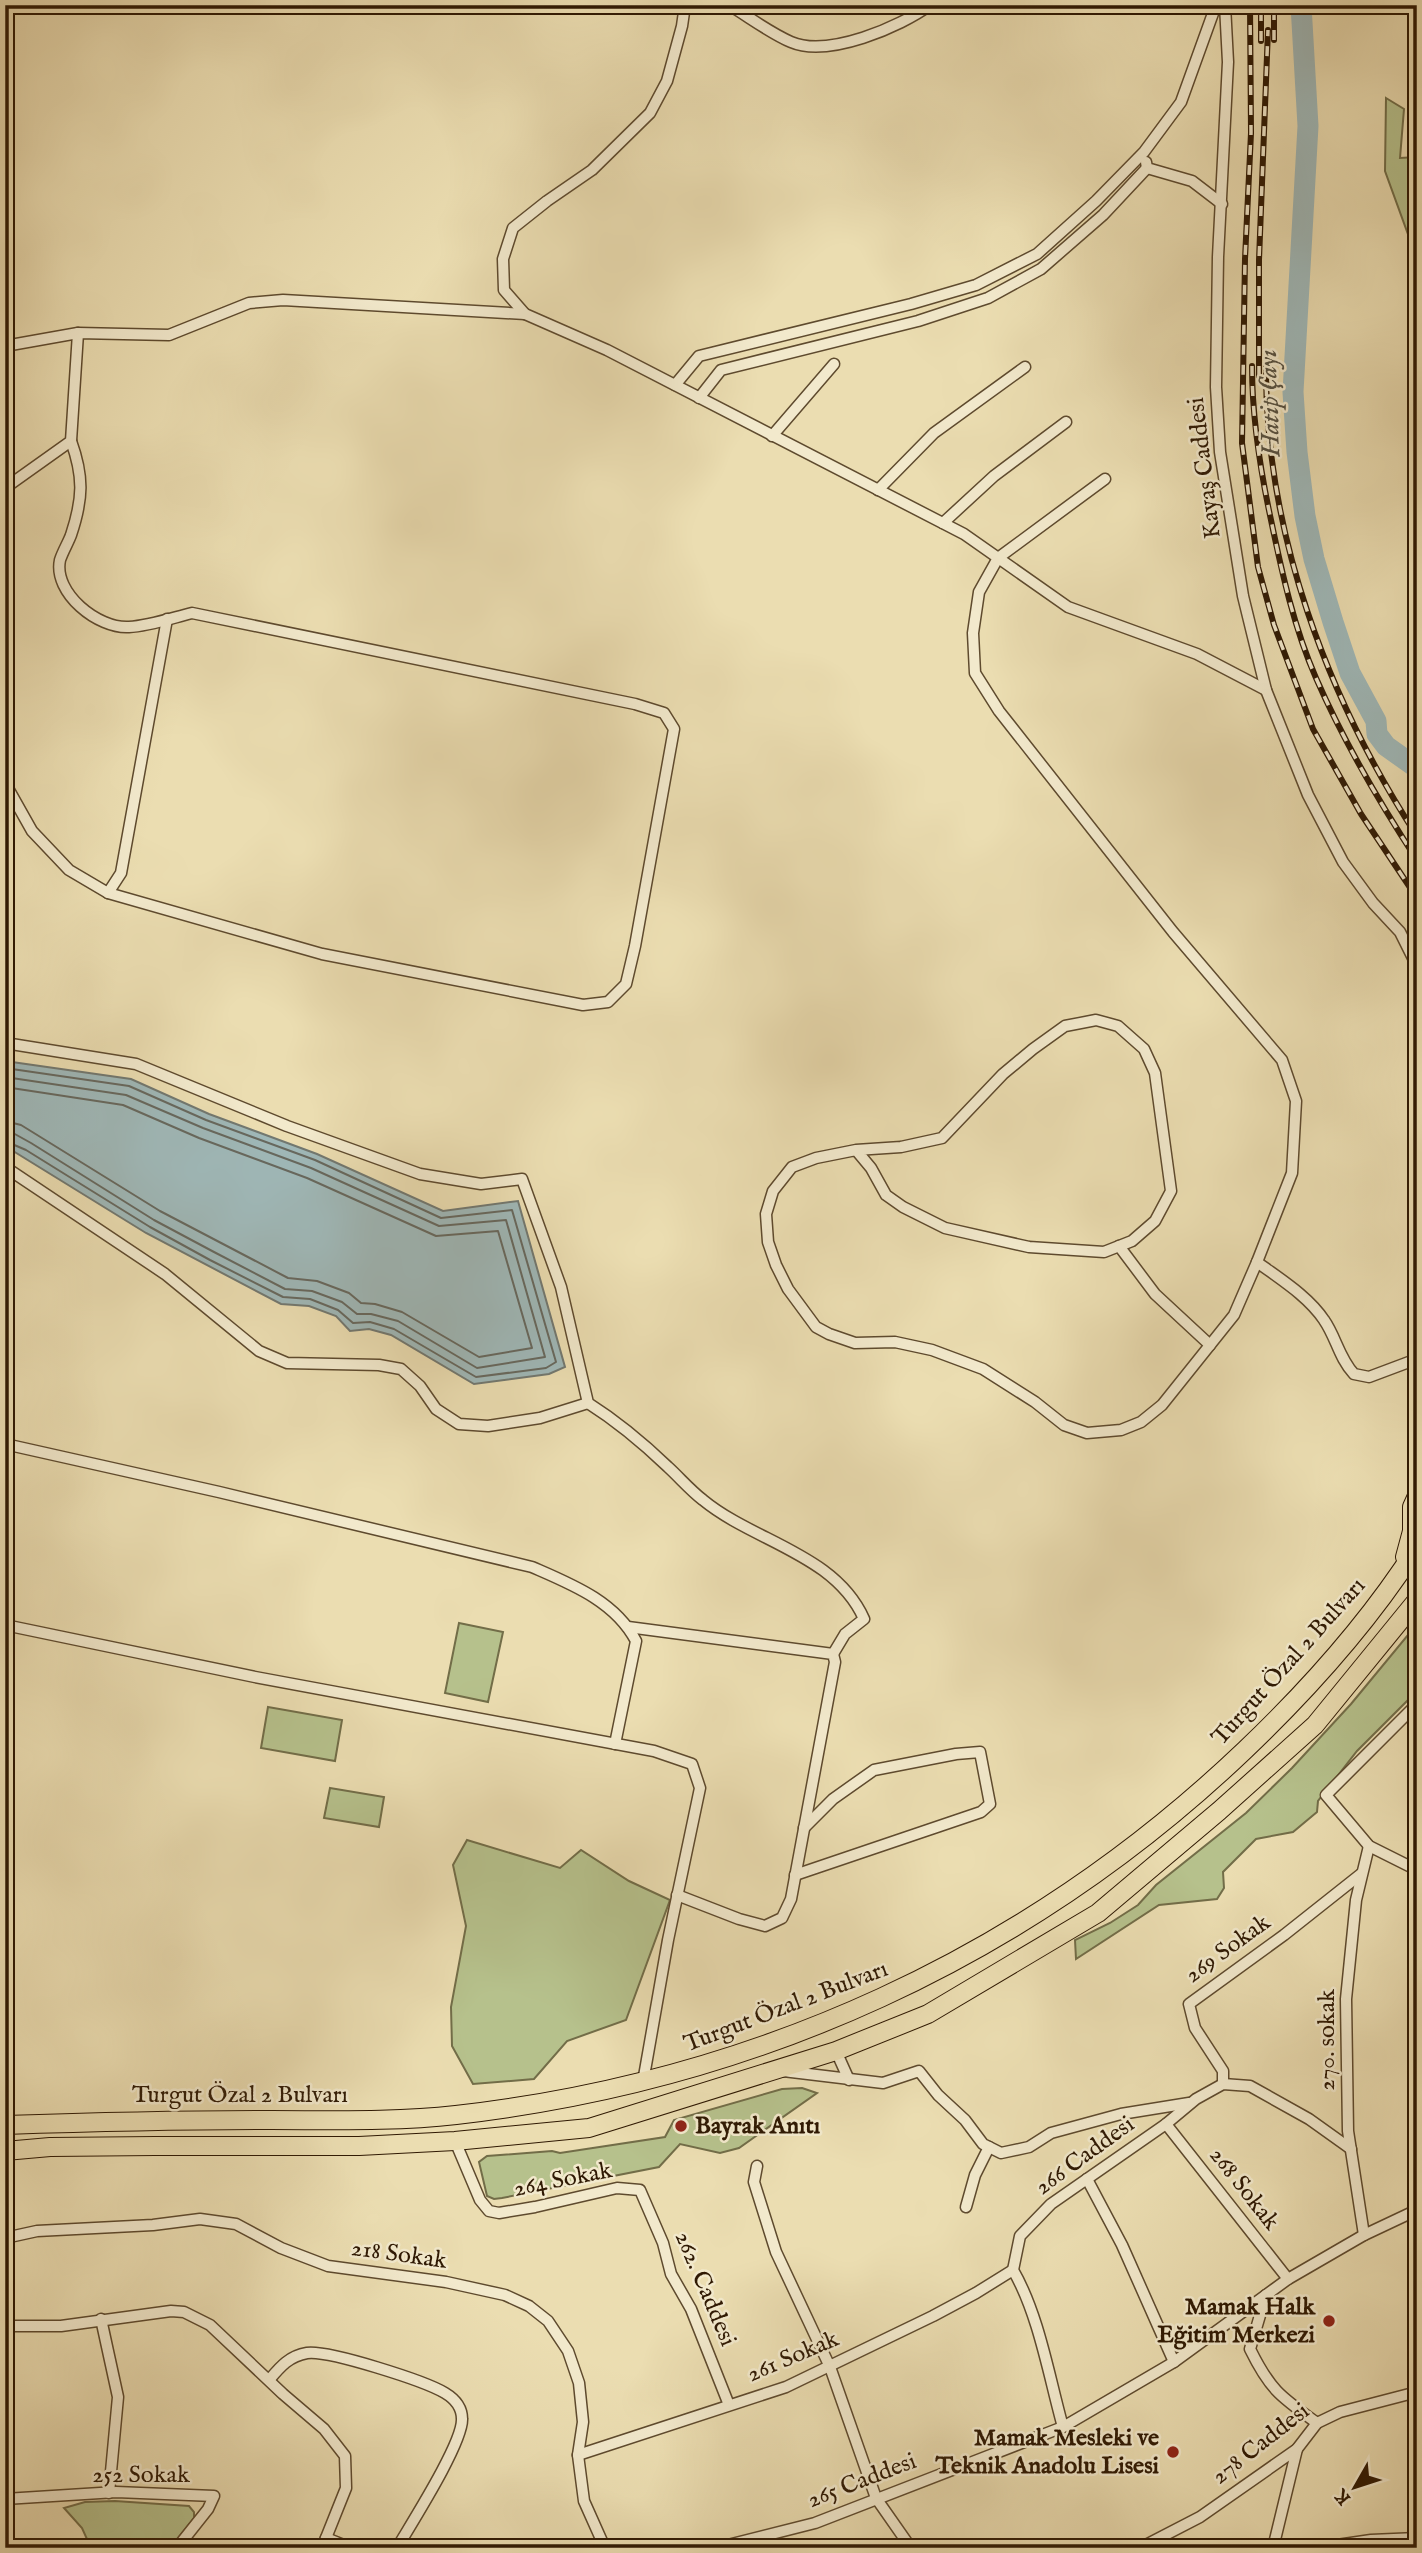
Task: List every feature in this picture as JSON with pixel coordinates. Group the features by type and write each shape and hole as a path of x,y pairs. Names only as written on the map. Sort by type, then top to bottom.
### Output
{"highway":[{"path":"1401,1572 1412,1531 1412,1507 1417,1496"},
{"name":"Turgut Özal 2 Bulvarı","path":"5,2125 126,2120 381,2119 451,2116 590,2095 643,2083 759,2048 907,1987 959,1960 1038,1913 1147,1836 1281,1716 1375,1608 1417,1547"},
{"name":"Turgut Özal 2 Bulvarı","path":"5,2151 64,2147 359,2146 455,2141 589,2128 836,2052 928,2014 1098,1913 1315,1726 1417,1600"}],"street":[{"path":"525,314 504,289 503,259 513,228 592,170 650,113 667,81 685,5"},
{"path":"730,5 792,43 818,45 861,39 909,20 930,5"},
{"path":"675,385 699,356 911,304 976,285 1037,254 1096,201 1144,152 1181,102 1216,5"},
{"name":"Kayaş Caddesi","path":"1225,5 1228,62 1216,387 1220,452 1243,596 1266,690 1308,795 1343,862 1373,903 1399,932 1417,965"},
{"path":"1144,152 1147,168"},
{"path":"1147,168 1192,181 1222,204"},
{"path":"699,398 721,370 918,321 988,298 1041,269 1103,215 1147,168"},
{"path":"5,346 78,333 169,335 249,303 283,300 525,314 607,350 964,534 1068,607 1197,654 1266,690"},
{"path":"5,783 32,831 69,870 108,893 322,954 583,1005 608,1002 626,984 674,729 664,713 635,704 192,613 127,627 92,616 75,601 60,580 60,561 77,515 82,487 79,463 72,441 78,333"},
{"path":"772,436 834,364"},
{"path":"878,490 934,433 1025,368"},
{"path":"943,523 994,477 1066,422"},
{"path":"5,488 72,441"},
{"path":"856,1150 871,1168 886,1195 903,1207 945,1228 1029,1247 1104,1252 1132,1241 1155,1222 1171,1191 1155,1073 1144,1049 1118,1026 1096,1020 1065,1026 1003,1074 942,1138 901,1147 856,1150 816,1158 792,1167 773,1191 766,1214 768,1242 788,1289 816,1327 855,1343 895,1342 932,1350 983,1368 1035,1402 1064,1425 1087,1433 1121,1430 1141,1422 1162,1405 1234,1315 1292,1172 1296,1101 1282,1059 1165,921 999,711 975,673 973,632 979,592 998,558 1105,479"},
{"path":"108,893 121,873 167,619"},
{"path":"1399,932 1417,954"},
{"path":"5,1043 136,1064 287,1126 420,1174 481,1184 522,1179 561,1287 588,1404"},
{"path":"5,1167 166,1274 259,1351 287,1363 379,1365 401,1369 419,1386 436,1409 459,1424 488,1426 527,1420 588,1404 618,1422 702,1500 742,1527 816,1564 845,1587 864,1619 845,1634 833,1654 835,1662 791,1899 782,1918 765,1926 677,1895"},
{"path":"1119,1246 1155,1294 1210,1345"},
{"path":"1257,1262 1301,1295 1325,1321 1338,1351 1354,1374 1369,1377 1417,1359"},
{"path":"5,1444 532,1567 580,1588 613,1612 628,1627 636,1641 615,1744"},
{"path":"5,1625 262,1679 654,1751 692,1764 700,1788 677,1895 643,2083"},
{"path":"628,1627 833,1654"},
{"path":"1417,1704 1326,1795 1369,1846 1417,1870"},
{"path":"795,1875 981,1812 990,1804 980,1752 874,1770 833,1799 804,1828"},
{"name":"270. sokak","path":"1364,2235 1348,2131 1346,1999 1356,1900 1369,1846"},
{"name":"269 Sokak","path":"1223,2084 1223,2071 1195,2028 1189,2004 1362,1874"},
{"path":"836,2052 849,2080"},
{"path":"773,2070 883,2083 919,2071 938,2095 965,2120 983,2144 1001,2153 1028,2147 1051,2133 1121,2114 1192,2102"},
{"path":"1223,2084 1250,2086 1309,2119 1351,2149"},
{"name":"266 Caddesi","path":"1013,2270 1020,2236 1051,2204 1166,2124 1192,2102 1223,2084"},
{"name":"268 Sokak","path":"1166,2124 1288,2279"},
{"name":"264 Sokak","path":"455,2141 480,2200 489,2211 499,2213 535,2207 618,2188 640,2190"},
{"path":"966,2207 975,2175 989,2147"},
{"path":"757,2166 754,2182 776,2252 830,2367 876,2498 911,2548"},
{"path":"1087,2179 1122,2245 1174,2362"},
{"name":"262. Caddesi","path":"640,2190 663,2243 671,2274 691,2309 729,2405"},
{"name":"265 Caddesi","path":"716,2548 815,2523 1063,2427 1174,2362 1288,2279 1364,2235 1417,2210"},
{"name":"218 Sokak","path":"5,2238 37,2231 153,2225 200,2219 236,2224 281,2248 328,2266 446,2282 505,2295 529,2306 548,2321 568,2351 579,2383 583,2422 578,2455 584,2501 605,2548"},
{"path":"1013,2270 1021,2284 1036,2328 1063,2427"},
{"name":"261 Sokak","path":"578,2455 786,2387 976,2293 1013,2270"},
{"path":"1267,2295 1250,2349 1262,2374 1278,2394 1317,2423"},
{"path":"5,2326 61,2326 172,2311 184,2312 211,2325 324,2428 345,2456 346,2488 324,2543 351,2548"},
{"path":"102,2319 118,2397 109,2493"},
{"path":"269,2380 286,2361 310,2353 389,2371 445,2393 455,2401 462,2419 460,2430 434,2485 397,2548"},
{"name":"278 Caddesi","path":"1140,2548 1200,2517 1297,2449 1317,2423 1340,2412 1417,2392"},
{"path":"1272,2548 1297,2449"},
{"name":"252 Sokak","path":"5,2499 109,2493 214,2496 208,2509 177,2548"},
{"path":"1317,2548 1371,2540 1417,2538"}],"green space":[{"path":"1386,98 1404,109 1400,158 1417,157 1417,259 1385,171"},
{"path":"459,1623 503,1632 488,1702 445,1693"},
{"path":"1417,1624 1417,1691 1357,1751 1318,1801 1317,1812 1293,1832 1256,1839 1223,1872 1224,1888 1217,1899 1159,1905 1076,1959 1075,1940 1110,1923 1138,1905 1156,1885 1246,1813 1292,1768 1351,1704"},
{"path":"268,1707 342,1720 335,1761 261,1748"},
{"path":"330,1788 384,1797 379,1827 324,1818"},
{"path":"467,1840 560,1868 581,1850 629,1881 670,1900 626,2020 567,2041 534,2079 473,2084 452,2046 451,2007 466,1926 453,1865"},
{"path":"802,2088 817,2093 739,2148 720,2153 680,2144 659,2167 502,2198 487,2196 479,2162 487,2156 552,2151 560,2153 665,2137 674,2120 782,2089"},
{"path":"115,2501 189,2506 194,2512 194,2518 170,2548 91,2548 82,2528 64,2508 85,2502"}],"water":[{"path":"5,1061 131,1079 209,1114 317,1154 443,1211 518,1201 565,1367 549,1374 474,1384 391,1335 369,1329 350,1331 336,1316 309,1306 281,1304 146,1233 5,1146"}],"waterway":[{"name":"Hatip Çayı","path":"1301,5 1308,126 1293,392 1305,516 1314,559 1333,622 1350,673 1376,721 1377,734 1386,746 1417,768"}],"railway":[{"path":"1250,5 1251,133 1245,259 1242,443 1258,567 1274,625 1313,729 1361,814 1417,898"},
{"path":"1261,5 1261,41"},
{"path":"1274,5 1274,40"},
{"path":"1259,376 1259,260 1268,30"},
{"path":"1252,366 1255,424 1263,482 1284,580 1301,640 1350,748 1417,860"},
{"path":"1266,366 1269,428 1277,490 1307,611 1355,728 1417,836"}],"place":[{"name":"Bayrak Anıtı","path":"681,2126"},
{"name":"Mamak Halk Eğitim Merkezi","path":"1329,2321"},
{"name":"Mamak Mesleki ve Teknik Anadolu Lisesi","path":"1173,2452"}]}
